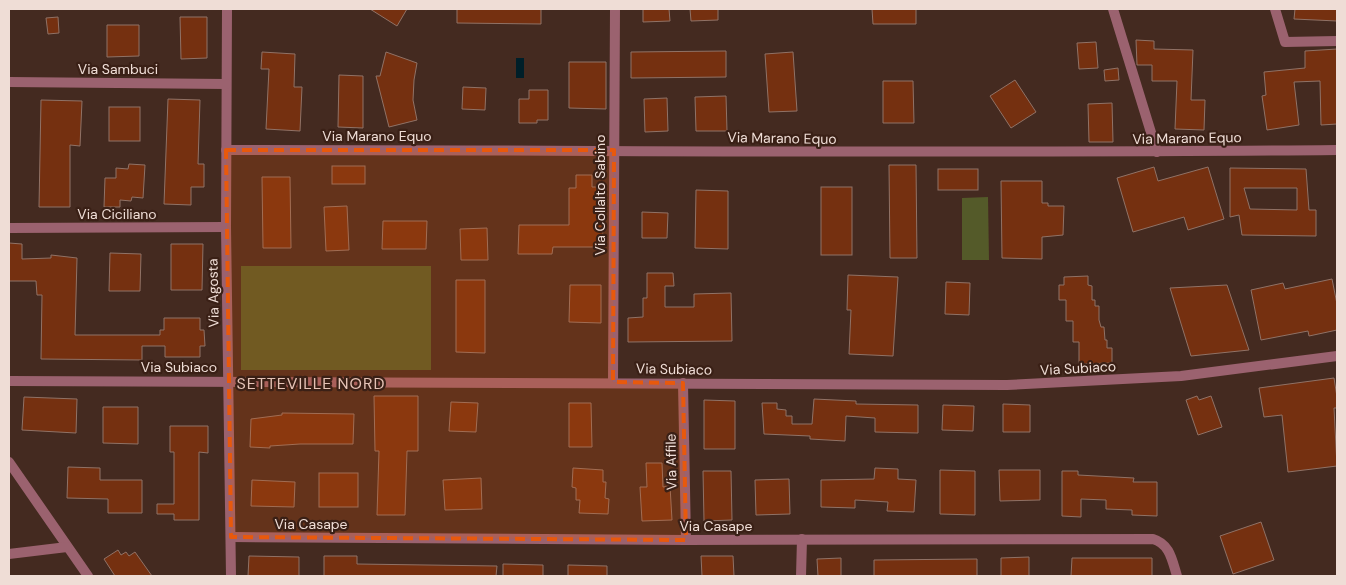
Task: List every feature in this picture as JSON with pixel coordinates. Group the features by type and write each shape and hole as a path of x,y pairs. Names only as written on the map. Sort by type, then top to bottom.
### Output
{"street":[{"name":"Via Agosta","path":"227,9 226,227 231,576"},
{"name":"Via Collalto Sabino","path":"613,382 615,9"},
{"path":"1113,9 1157,152"},
{"path":"1275,9 1285,42 1337,41"},
{"name":"Via Sambuci","path":"9,82 226,84"},
{"name":"Via Marano Equo","path":"226,150 614,150 885,153 1337,150"},
{"name":"Via Ciciliano","path":"9,228 226,227"},
{"name":"Via Subiaco","path":"9,381 998,385 1181,376 1337,356"},
{"name":"Via Affile","path":"683,383 686,540"},
{"path":"9,462 88,576"},
{"name":"Via Casape","path":"231,537 686,540 1153,539 1162,542 1168,550 1177,576"},
{"path":"802,539 802,576"},
{"path":"9,554 67,547"}],"highlighted area":[{"path":"226,150 614,150 613,382 683,383 686,540 231,537"}],"green space":[{"path":"988,197 989,260 962,260 962,198"},
{"path":"241,266 431,266 431,370 241,370"}],"water":[{"path":"516,58 524,58 524,78 516,78"}],"building":[{"path":"370,9 407,9 397,26"},
{"path":"457,9 541,9 541,24 457,23"},
{"path":"643,9 669,9 670,21 643,22"},
{"path":"690,9 718,9 718,20 691,21"},
{"path":"872,9 916,9 916,24 873,24"},
{"path":"1295,9 1337,9 1337,21 1294,19"},
{"path":"58,17 59,33 48,34 46,18"},
{"path":"180,17 207,17 207,58 181,59"},
{"path":"107,25 139,25 139,56 107,57"},
{"path":"1136,40 1154,41 1154,49 1193,50 1191,100 1205,100 1204,130 1175,129 1177,81 1152,81 1152,65 1137,65"},
{"path":"1096,42 1098,68 1079,69 1077,43"},
{"path":"1337,49 1337,124 1321,125 1320,81 1294,82 1299,125 1267,130 1262,96 1266,95 1264,72 1305,68 1305,51"},
{"path":"726,51 726,77 631,78 631,52"},
{"path":"262,52 295,54 294,87 302,87 300,131 266,129 269,69 261,69"},
{"path":"386,52 417,63 413,100 417,120 389,127 376,76 380,76"},
{"path":"793,52 797,111 769,112 765,54"},
{"path":"569,62 606,62 606,109 569,108"},
{"path":"1118,68 1119,80 1105,81 1104,70"},
{"path":"339,75 363,76 363,128 338,127"},
{"path":"1015,80 1036,112 1011,128 990,96"},
{"path":"883,81 913,81 914,123 883,123"},
{"path":"463,87 486,88 485,110 462,109"},
{"path":"529,90 548,90 548,120 537,120 537,123 519,123 519,99 529,99"},
{"path":"726,96 727,131 696,131 695,97"},
{"path":"667,98 668,131 645,132 644,99"},
{"path":"168,99 200,100 198,164 204,164 204,187 191,187 191,205 164,204"},
{"path":"41,100 82,101 80,146 70,145 70,207 39,207"},
{"path":"1112,103 1113,142 1089,142 1088,104"},
{"path":"109,107 140,107 140,141 109,141"},
{"path":"129,164 145,165 143,198 132,197 131,201 120,200 120,207 104,207 105,178 116,178 116,168 128,169"},
{"path":"889,165 916,165 917,258 890,258"},
{"path":"332,166 365,166 365,184 332,184"},
{"path":"1154,167 1158,181 1208,167 1224,219 1188,230 1184,217 1133,232 1117,178"},
{"path":"1230,168 1306,169 1309,210 1316,210 1316,236 1242,235 1239,215 1230,217","holes":["1244,188 1297,188 1297,210 1250,209"]},
{"path":"938,169 978,169 978,190 938,190"},
{"path":"576,175 592,175 592,187 602,187 603,247 553,247 552,254 518,254 519,225 569,225 569,188 576,188"},
{"path":"262,177 290,177 291,248 263,248"},
{"path":"1001,181 1042,181 1042,203 1048,203 1048,206 1064,206 1063,235 1042,237 1042,259 1002,258"},
{"path":"821,187 852,187 852,255 821,255"},
{"path":"696,190 728,191 728,249 695,248"},
{"path":"347,206 349,250 326,251 324,207"},
{"path":"642,212 668,213 667,238 642,238"},
{"path":"383,221 427,221 426,249 382,249"},
{"path":"487,228 488,260 461,260 460,229"},
{"path":"9,243 22,244 22,259 51,258 51,255 77,258 75,335 160,335 160,330 164,330 164,318 200,318 200,330 204,330 205,346 200,346 200,357 165,357 165,346 142,346 142,360 41,359 42,295 37,295 36,281 9,281"},
{"path":"171,244 203,244 202,290 171,290"},
{"path":"110,253 141,254 140,291 109,291"},
{"path":"647,273 673,273 674,286 665,286 665,307 694,307 694,294 731,293 732,341 628,342 628,318 643,317 643,298 647,298"},
{"path":"848,275 898,277 893,356 849,354 851,310 847,310"},
{"path":"1088,276 1088,285 1092,286 1092,300 1095,300 1095,306 1099,306 1099,320 1101,327 1104,327 1107,348 1112,348 1112,363 1079,364 1079,342 1073,342 1073,321 1066,321 1066,300 1059,300 1059,285 1064,285 1064,277"},
{"path":"1332,279 1337,304 1337,330 1309,336 1308,331 1261,340 1251,290 1283,283 1285,289"},
{"path":"456,280 485,280 485,353 456,352"},
{"path":"946,282 970,283 969,315 945,314"},
{"path":"570,285 601,285 601,323 569,322"},
{"path":"1227,285 1249,350 1191,356 1170,288"},
{"path":"1334,378 1337,397 1337,408 1334,408 1337,466 1288,472 1282,415 1264,417 1259,388"},
{"path":"374,396 418,396 418,451 407,451 405,515 377,515 379,451 375,451"},
{"path":"1197,396 1199,400 1211,396 1222,427 1198,435 1186,400"},
{"path":"24,397 77,399 76,433 22,430"},
{"path":"814,399 856,401 856,404 918,405 918,433 875,432 875,418 846,416 845,441 810,439 810,436 764,434 762,403 777,403 777,409 786,410 786,416 792,416 792,424 812,424"},
{"path":"704,400 735,401 735,449 704,449"},
{"path":"451,402 478,403 476,432 449,431"},
{"path":"569,403 591,403 592,447 569,447"},
{"path":"1003,404 1030,405 1030,432 1003,432"},
{"path":"943,405 974,406 973,431 942,430"},
{"path":"103,407 138,407 138,444 103,443"},
{"path":"282,413 354,414 353,444 300,444 270,446 270,448 250,447 251,419 282,415"},
{"path":"170,426 208,426 208,453 199,452 199,520 174,520 174,514 157,514 157,504 174,504 174,452 170,452"},
{"path":"646,463 662,463 663,487 670,486 672,520 642,521 640,487 647,487"},
{"path":"68,467 100,468 100,480 142,480 142,513 108,513 108,499 67,498"},
{"path":"573,468 603,470 603,482 606,482 605,498 609,499 608,514 579,513 580,500 576,500 576,488 572,487"},
{"path":"875,468 898,469 898,479 916,480 914,512 887,511 888,502 855,500 855,508 821,507 821,480 874,479"},
{"path":"940,470 975,471 975,515 940,514"},
{"path":"999,470 1040,470 1040,500 1000,501"},
{"path":"703,471 731,471 732,520 704,521"},
{"path":"1062,471 1078,471 1078,475 1134,478 1133,482 1157,482 1157,516 1132,515 1132,510 1106,509 1106,500 1081,499 1081,517 1062,516"},
{"path":"319,473 358,473 358,507 319,507"},
{"path":"481,478 482,509 445,510 443,480"},
{"path":"789,479 790,514 756,515 755,480"},
{"path":"252,480 295,482 294,507 251,506"},
{"path":"1261,522 1274,560 1233,574 1220,536"},
{"path":"118,550 121,555 126,552 129,556 135,552 152,576 115,576 104,559"},
{"path":"249,556 299,557 299,576 248,576"},
{"path":"324,556 357,556 357,564 497,566 496,576 324,576"},
{"path":"701,556 733,556 734,576 702,576"},
{"path":"1029,557 1029,576 1001,576 1001,558"},
{"path":"841,558 841,576 818,576 817,559"},
{"path":"1072,558 1152,558 1152,576 1071,576"},
{"path":"977,559 977,576 874,576 874,560"},
{"path":"503,564 543,565 543,576 503,576"},
{"path":"568,565 607,566 607,576 568,576"}],"district":[{"name":"SETTEVILLE NORD","path":"311,383"}]}
